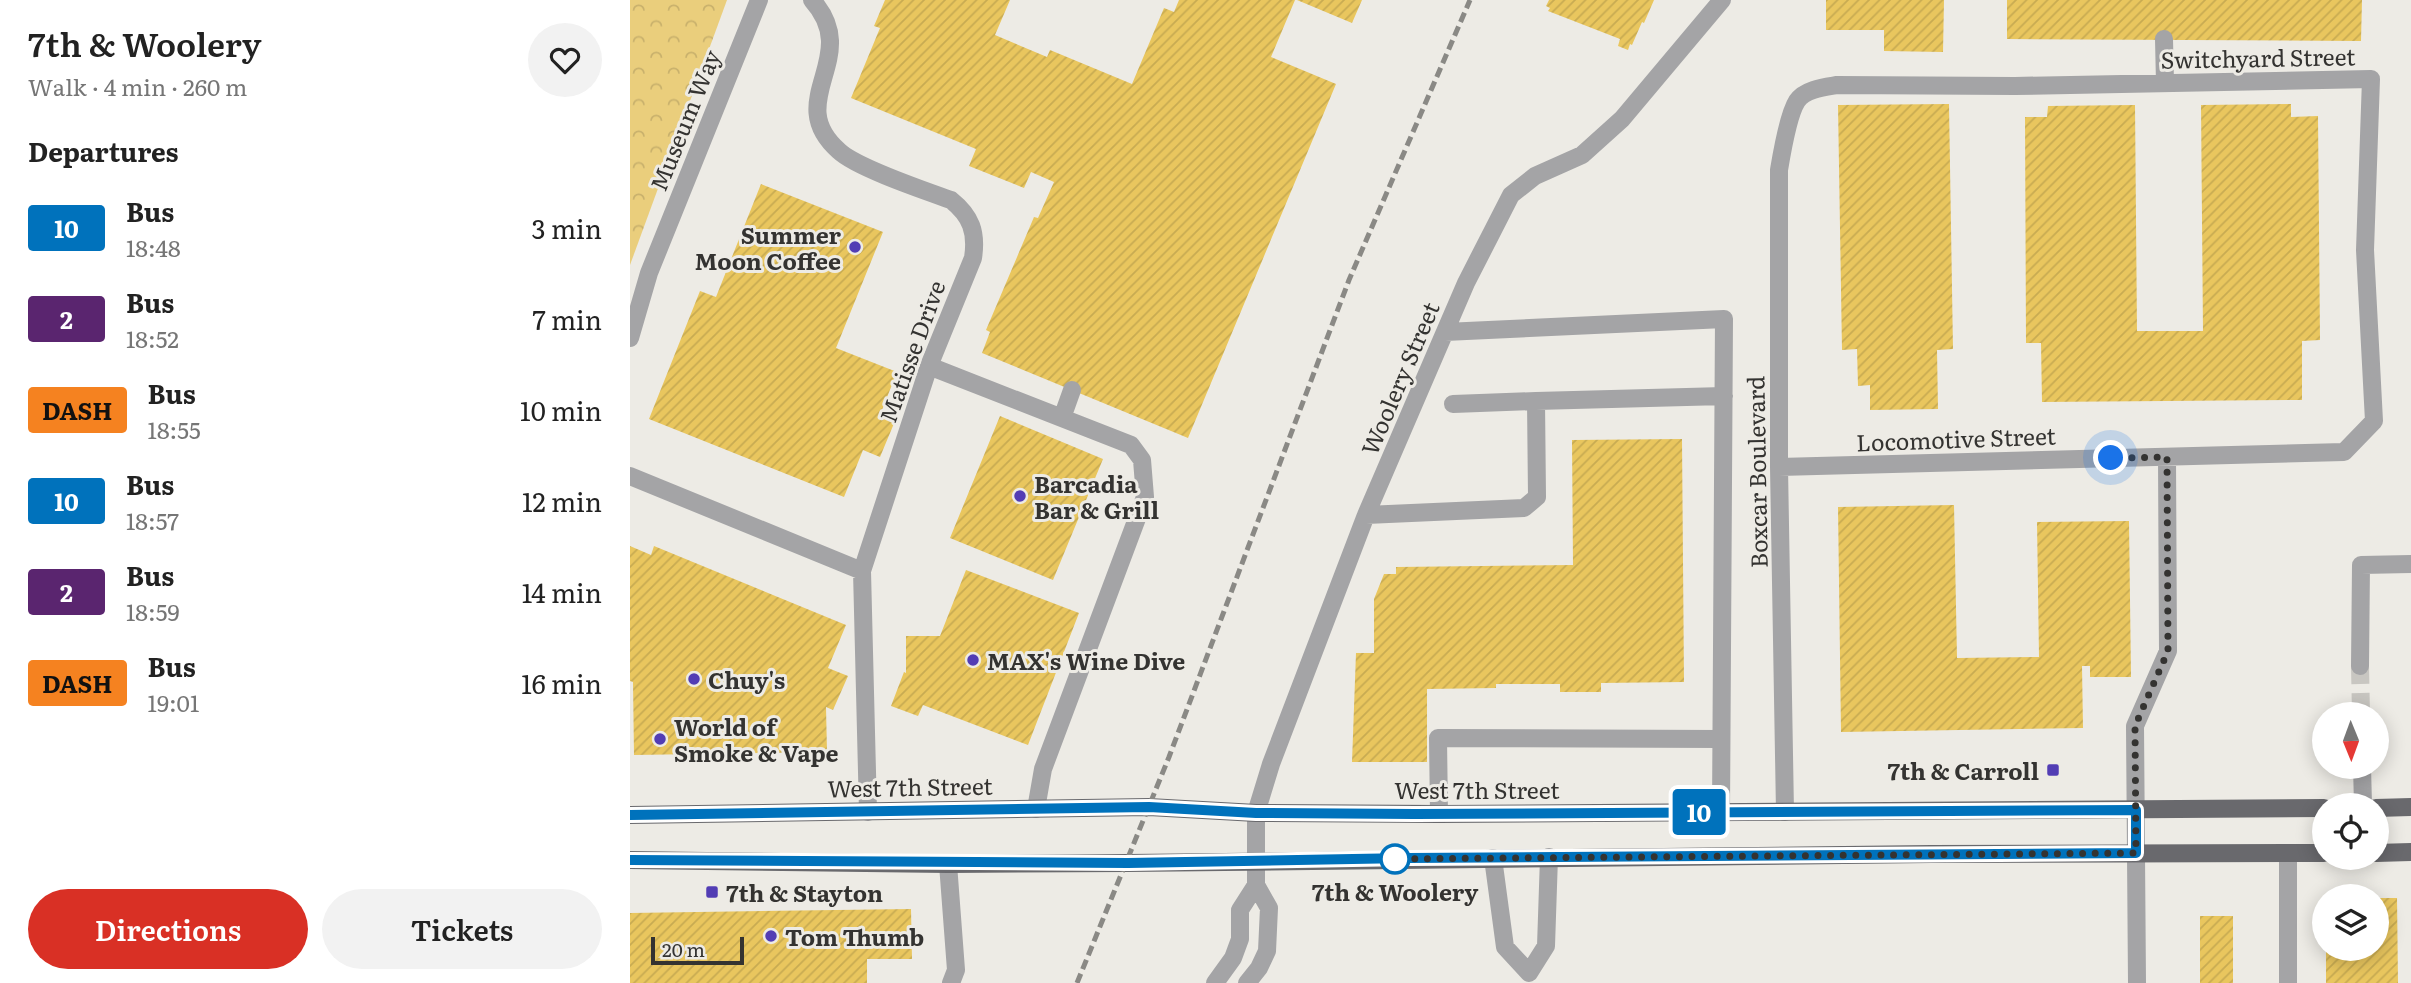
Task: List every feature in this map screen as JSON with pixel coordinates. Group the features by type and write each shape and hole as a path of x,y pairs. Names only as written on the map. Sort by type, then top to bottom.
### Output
{"main road":[{"name":"West 7th Street","path":"630,815 1149,807 1256,813 1439,814 2312,808"},
{"path":"2389,808 2411,807"},
{"path":"2389,853 2411,852"},
{"path":"630,860 948,864 1549,857 2312,853"}],"street":[{"name":"Museum Way","path":"630,338 649,273 759,0"},
{"name":"Matisse Drive","path":"812,0 821,10 829,29 831,50 816,106 819,124 828,140 840,153 857,162 951,200 964,211 972,225 975,242 972,258 929,366 862,571 867,812"},
{"name":"Woolery Street","path":"1256,885 1256,813 1277,746 1366,515 1466,283 1511,195 1535,176 1582,155 1622,119 1722,0"},
{"path":"2164,40 2165,83"},
{"name":"Switchyard Street","path":"1787,132 1798,100 1812,90 1837,85 2015,86 2371,79 2365,250 2374,421 2344,452"},
{"name":"Boxcar Boulevard","path":"1785,812 1779,467 1779,170 1787,132"},
{"path":"1445,332 1724,319 1721,812"},
{"path":"929,366 1131,445 1138,452 1144,470 1145,497 1043,769 1036,809"},
{"path":"1062,418 1072,390"},
{"path":"1453,404 1724,396"},
{"path":"1366,515 1524,508 1537,497 1536,401"},
{"name":"Locomotive Street","path":"1779,467 2344,452"},
{"path":"2137,983 2135,726 2168,651 2167,457"},
{"path":"630,476 862,571"},
{"path":"2360,666 2361,565 2411,564"},
{"path":"1439,814 1438,737 1720,739"},
{"path":"2288,853 2288,983"},
{"path":"1493,858 1505,947 1529,973 1546,946 1549,857"},
{"path":"948,864 956,970 951,983"},
{"path":"1214,983 1233,958 1240,939 1240,910 1256,885 1269,908 1268,951 1247,983"}],"green space":[{"path":"630,0 727,0 630,265"}],"building":[{"path":"885,0 1010,0 995,35 1047,57 1050,50 1132,84 1164,8 1174,12 1179,0 1295,0 1271,57 1336,84 1188,438 982,353 990,332 986,330 1034,217 1038,218 1054,182 1031,172 1024,188 969,166 976,149 851,98 880,28 874,26"},
{"path":"1297,0 1362,0 1352,23"},
{"path":"1549,0 1654,0 1628,50 1618,46 1620,39 1548,11 1550,8 1546,6"},
{"path":"1826,0 1944,0 1943,52 1884,51 1884,30 1826,30"},
{"path":"2007,0 2362,0 2361,41 2007,39"},
{"path":"1949,104 1953,349 1937,350 1938,409 1870,410 1870,385 1858,386 1857,349 1842,350 1838,105"},
{"path":"2291,104 2291,117 2318,116 2320,340 2302,341 2302,400 2042,402 2041,343 2026,343 2025,117 2047,117 2048,106 2135,105 2137,331 2203,331 2201,105"},
{"path":"761,184 883,232 836,348 897,372 880,415 895,421 880,457 863,450 844,497 649,419 700,291 716,297"},
{"path":"1000,416 1103,459 1053,580 950,538"},
{"path":"1682,439 1684,682 1601,683 1601,692 1560,692 1560,684 1496,684 1496,688 1427,689 1427,762 1352,762 1356,653 1374,653 1374,599 1384,574 1396,574 1396,567 1573,565 1572,440"},
{"path":"1954,505 1957,658 2039,657 2037,522 2129,521 2131,677 2090,677 2090,666 2082,666 2083,728 1841,732 1838,507"},
{"path":"630,546 651,555 654,546 846,625 828,668 848,676 833,710 826,707 827,752 634,755 633,682 630,681"},
{"path":"966,570 1079,613 1028,745 923,705 918,716 891,706 904,672 906,673 906,636 940,636"},
{"path":"2389,898 2397,898 2398,983 2326,983 2326,961 2389,961"},
{"name":"Tom Thumb","path":"911,909 912,959 867,959 867,983 630,983 630,913"},
{"path":"2200,916 2233,916 2233,983 2200,983"}],"tunnel":[{"path":"2360,666 2361,702"}],"railway":[{"path":"1077,983 1169,757 1349,280 1470,0"}],"bus line":[{"name":"10","path":"630,815 1149,807 1256,813 1415,814 2136,810 2136,853 948,864 630,860"}],"place":[{"name":"Summer Moon Coffee","path":"855,247"},
{"name":"Barcadia Bar & Grill","path":"1020,496"},
{"name":"MAX's Wine Dive","path":"973,660"},
{"name":"Chuy's","path":"694,679"},
{"name":"World of Smoke & Vape","path":"660,739"},
{"name":"7th & Carroll","path":"2053,770"},
{"name":"7th & Woolery","path":"1395,859"},
{"name":"7th & Stayton","path":"712,892"},
{"name":"Tom Thumb","path":"771,936"}],"route":[{"path":"1395,859 1386,859 2136,853 2135,726 2168,651 2167,457 2111,458"}]}
